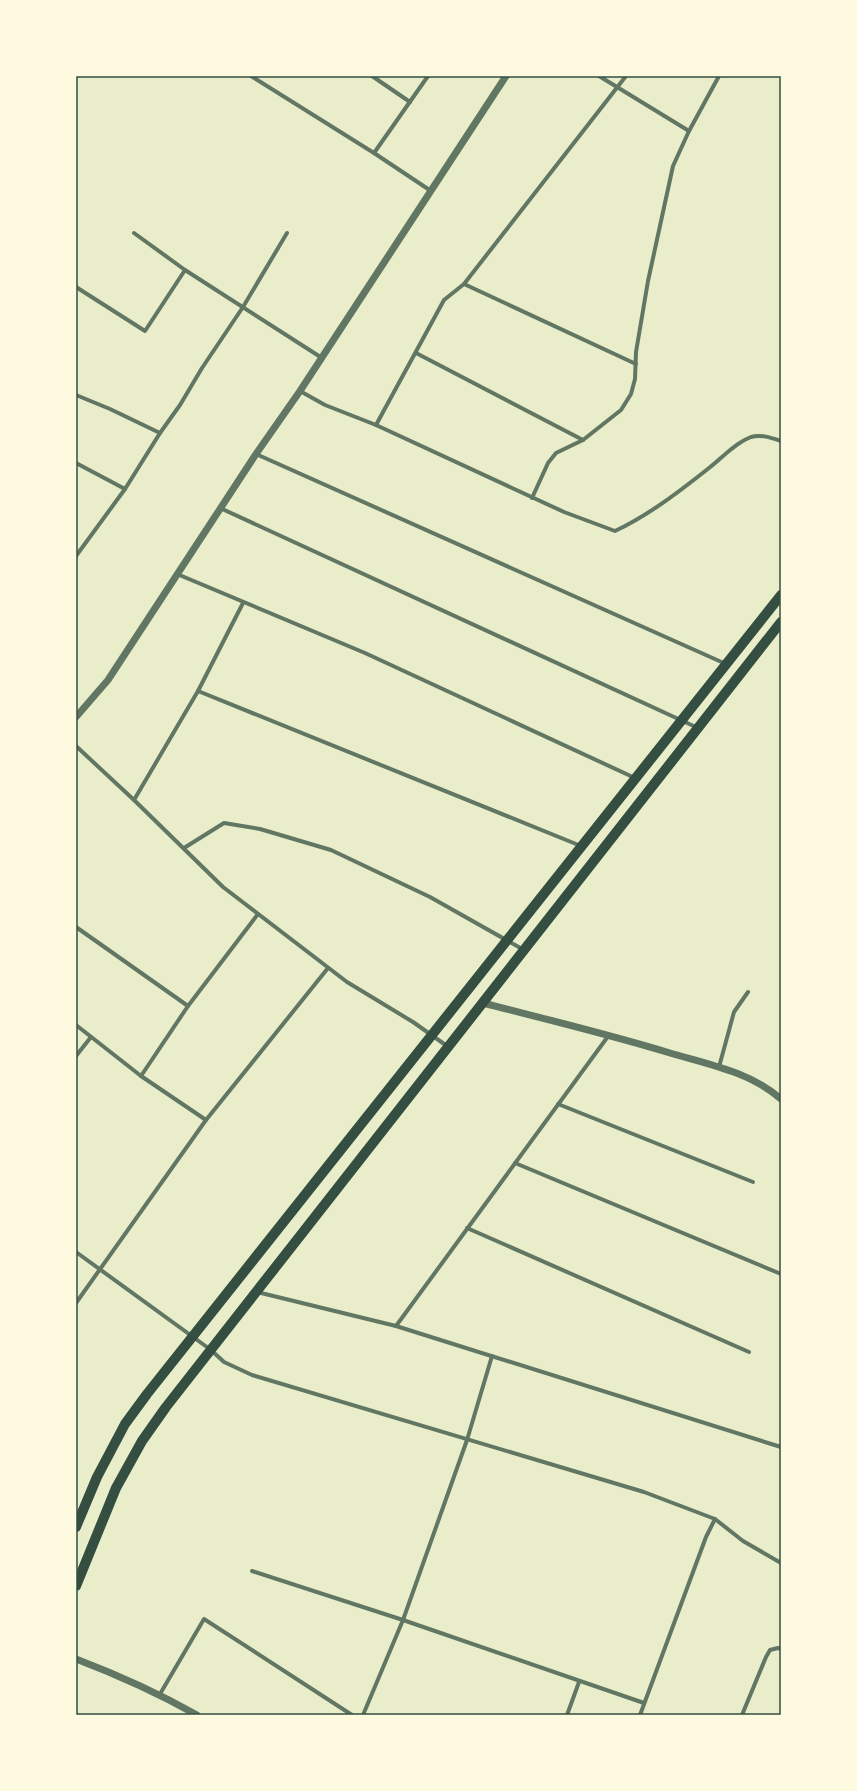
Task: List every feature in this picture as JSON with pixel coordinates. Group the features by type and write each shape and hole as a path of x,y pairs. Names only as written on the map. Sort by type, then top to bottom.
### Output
{"main road":[{"path":"76,1527 97,1477 125,1424 147,1394 781,595"},
{"path":"76,1586 116,1488 135,1452 166,1407 781,622"}],"street":[{"path":"251,76 374,153 431,191"},
{"path":"372,76 410,102"},
{"path":"374,153 428,76"},
{"path":"77,713 108,680 220,508 322,358 506,76"},
{"path":"599,76 689,131"},
{"path":"376,425 444,300 464,284 626,76"},
{"path":"532,498 548,463 556,453 583,440 621,410 631,394 635,379 636,352 648,281 673,166 689,131 719,76"},
{"path":"134,233 186,270 322,358"},
{"path":"76,556 125,489 180,405 202,368 243,307 287,233"},
{"path":"76,287 145,331 186,270"},
{"path":"464,284 636,364"},
{"path":"416,353 583,440"},
{"path":"300,391 325,404 376,425 532,498 577,518 614,531 634,522 688,484 741,442 752,437 768,437 781,441"},
{"path":"76,395 110,409 160,434"},
{"path":"256,454 726,664"},
{"path":"76,463 125,489"},
{"path":"220,508 698,728"},
{"path":"177,574 365,653 636,778"},
{"path":"134,800 198,691 243,603"},
{"path":"198,691 582,846"},
{"path":"76,746 223,887 347,982 413,1022 448,1047"},
{"path":"184,848 224,823 260,829 331,850 430,897 524,950"},
{"path":"141,1076 188,1006 258,914"},
{"path":"76,927 188,1006"},
{"path":"76,1303 206,1120 328,968"},
{"path":"719,1067 734,1012 748,992"},
{"path":"483,1003 609,1035 719,1067 745,1077 772,1091 781,1099"},
{"path":"76,1025 141,1076 206,1120"},
{"path":"396,1326 609,1035"},
{"path":"76,1056 91,1037"},
{"path":"558,1104 753,1182"},
{"path":"515,1163 781,1274"},
{"path":"467,1228 749,1352"},
{"path":"76,1252 211,1350 224,1362 252,1375 644,1492 715,1519 744,1541 781,1563"},
{"path":"256,1292 396,1326 781,1447"},
{"path":"364,1715 403,1620 467,1440 492,1356"},
{"path":"640,1715 706,1537 715,1519"},
{"path":"252,1571 403,1620 579,1682 644,1703"},
{"path":"160,1694 204,1619 352,1715"},
{"path":"742,1715 770,1650 781,1649"},
{"path":"76,1659 116,1674 160,1694 197,1715"},
{"path":"567,1715 579,1682"}]}
